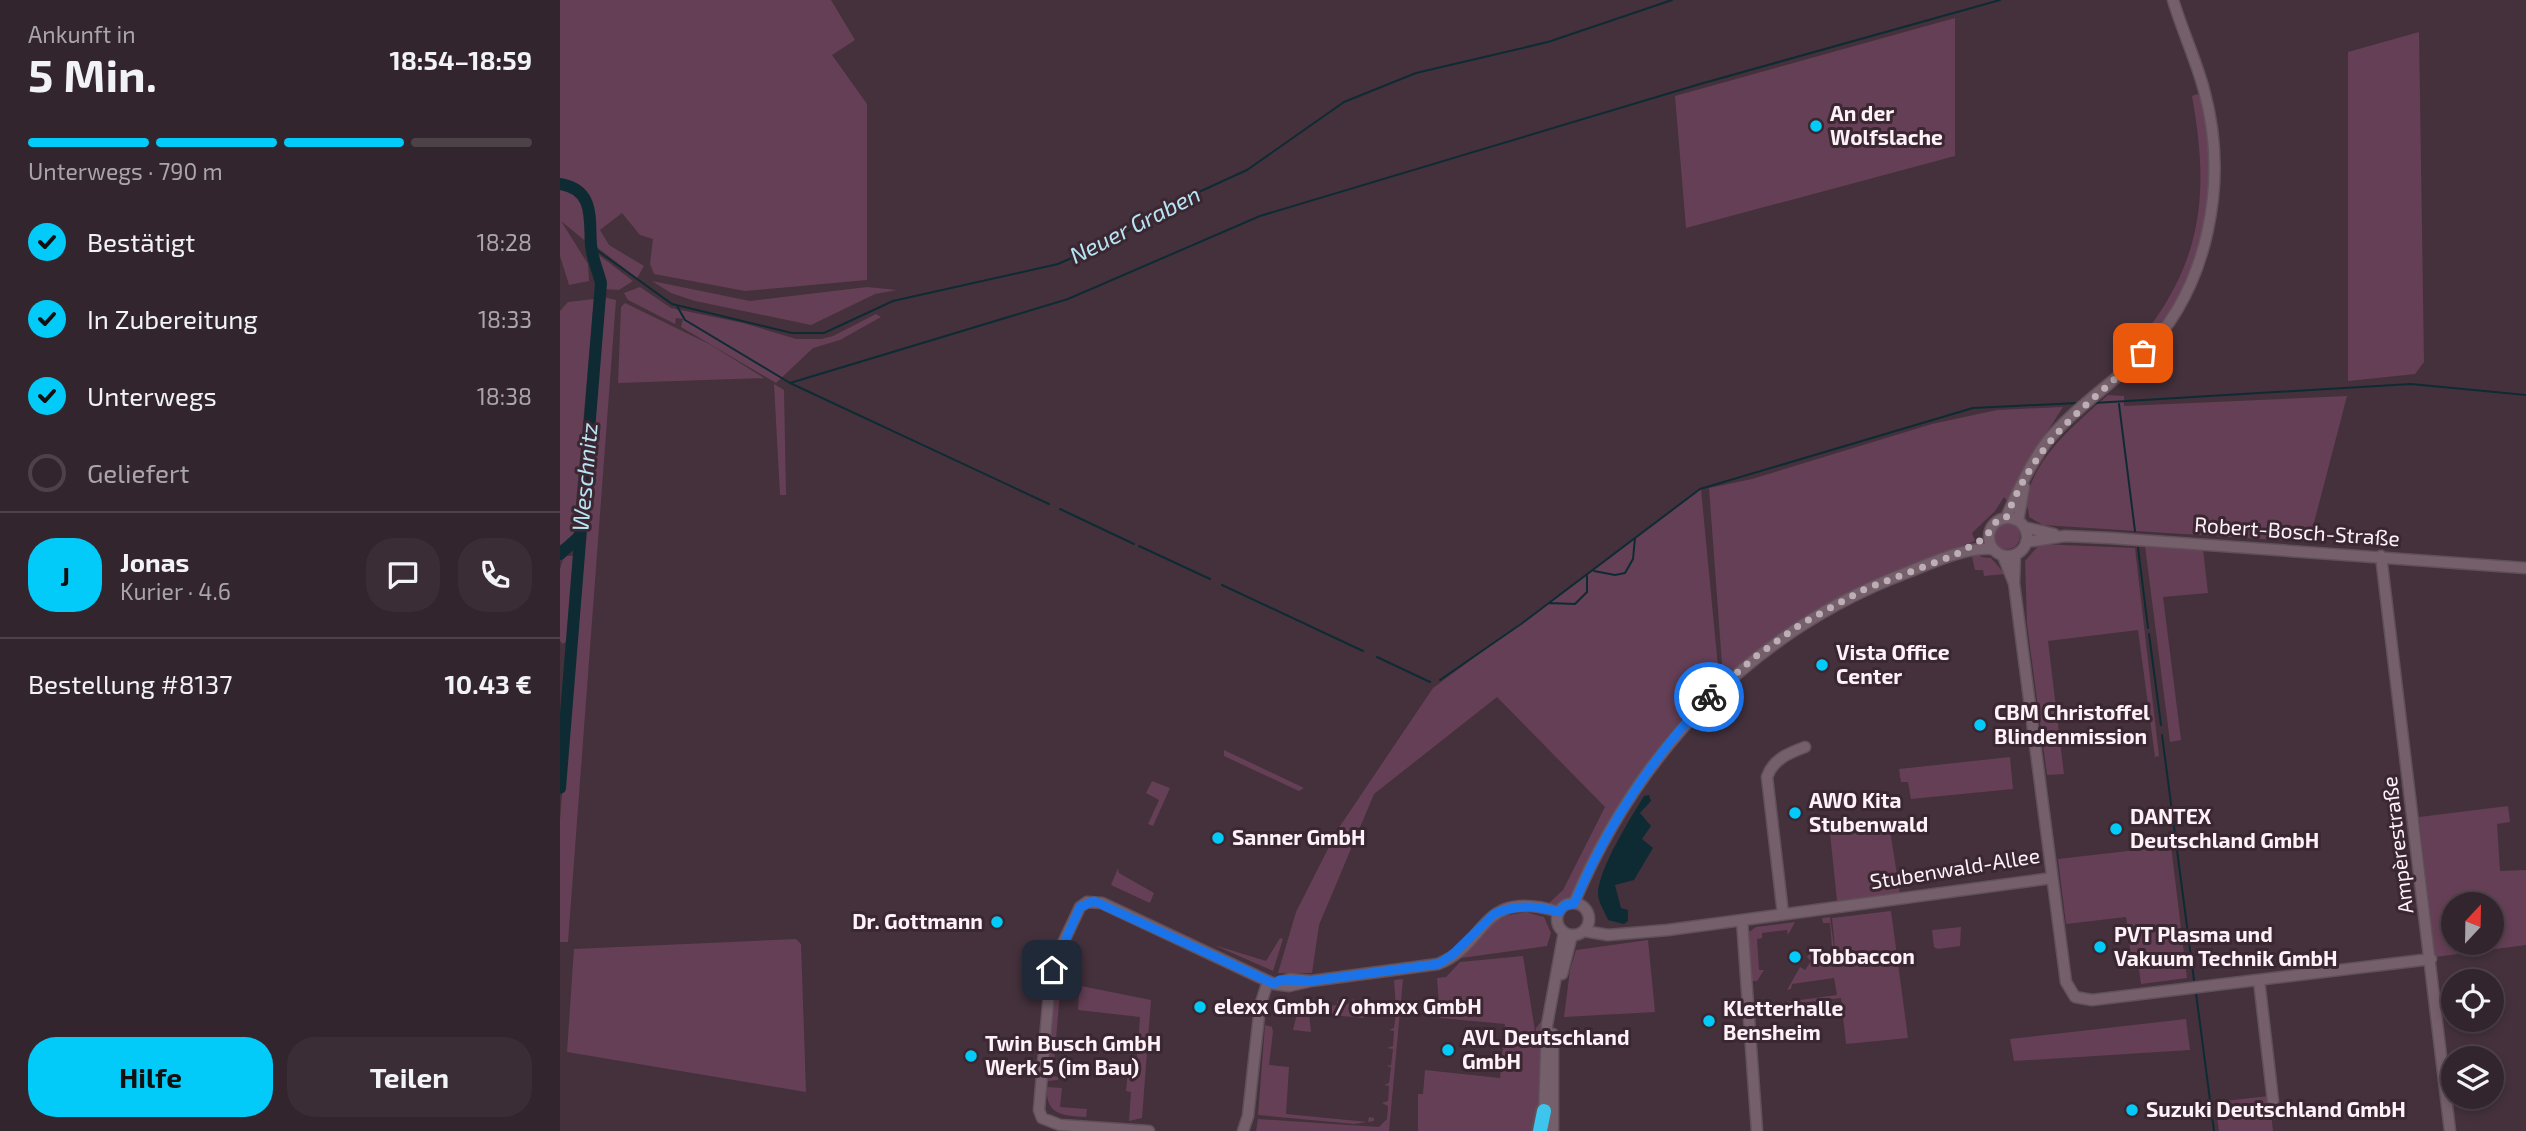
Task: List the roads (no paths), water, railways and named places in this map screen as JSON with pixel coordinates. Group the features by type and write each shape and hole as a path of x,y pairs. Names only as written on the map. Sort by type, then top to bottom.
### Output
{"highway":[{"path":"1540,1131 1544,1111"}],"street":[{"path":"1955,555 1988,534 1996,522 2006,518 2026,476 2046,444 2078,411 2143,353 2164,328 2190,282 2209,226 2215,167 2211,120 2204,89 2173,0"},
{"path":"1578,905 1593,866 1622,811 1653,764 1686,723 1727,681 1801,624 1865,589 1955,555 1992,549 2003,556 2015,555 2026,542 2021,524 2026,476"},
{"name":"Robert-Bosch-Straße","path":"2006,518 2065,536 2526,568"},
{"path":"1988,534 1992,549"},
{"name":"Robert-Bosch-Straße","path":"2026,542 2065,536"},
{"name":"Stubenwald-Allee","path":"1584,930 1620,934 2052,878 2014,583 2015,555"},
{"name":"Stubenwald-Allee","path":"2003,556 2014,583"},
{"name":"Ampèrestraße","path":"2381,556 2450,1131"},
{"path":"1783,914 1767,777 1770,768 1784,754 1805,747"},
{"path":"2052,878 2066,982 2075,997 2092,1000 2431,959"},
{"path":"1149,1131 1060,1125 1046,1122 1039,1110 1049,981 1060,948 1080,907 1087,902 1102,903 1271,982 1289,986 1438,964 1452,955 1494,914 1515,907 1558,915 1568,933 1553,1029 1553,1131"},
{"path":"1558,915 1565,905 1578,905"},
{"path":"1578,905 1588,919 1620,934"},
{"path":"1568,933 1584,930 1588,919"},
{"path":"1742,920 1757,1131"},
{"path":"1546,1131 1544,1111 1547,1025 1568,933"},
{"path":"2259,980 2273,1101"},
{"path":"1243,1131 1248,1116 1260,1006 1271,982"}],"water":[{"path":"1649,795 1651,801 1640,813 1651,826 1642,839 1653,848 1634,880 1615,885 1621,908 1628,910 1628,921 1624,924 1608,920 1600,903 1600,883 1631,817 1644,796"}],"waterway":[{"name":"Neuer Graben","path":"591,246 672,304 792,333 824,333 893,301 1058,264 1116,238 1166,207 1247,170 1344,102 1416,73 1548,42 1672,0"},
{"path":"790,383 1068,299 1260,216 1700,84 2000,0"},
{"name":"Weschnitz","path":"560,184 571,187 585,199 590,215 592,250 601,283 560,788"},
{"path":"677,306 685,320 790,383 1049,504"},
{"path":"2094,403 2411,384 2526,395"},
{"path":"1440,680 1521,624 1700,489 1973,408 2078,403"},
{"path":"2119,404 2135,531"},
{"path":"1060,509 1134,544"},
{"path":"560,554 580,536"},
{"path":"1594,571 1615,575 1625,573 1633,559 1635,538"},
{"path":"1139,546 1210,579"},
{"path":"2138,548 2148,628"},
{"path":"1549,603 1575,604 1587,592 1587,575"},
{"path":"1222,585 1363,651"},
{"path":"2149,634 2161,725"},
{"path":"1377,657 1430,682"},
{"path":"2162,735 2194,980"},
{"path":"2196,993 2214,1131"}],"place":[{"name":"An der Wolfslache","path":"1816,126"},
{"name":"Vista Office Center","path":"1822,665"},
{"name":"CBM Christoffel Blindenmission","path":"1980,725"},
{"name":"AWO Kita Stubenwald","path":"1795,813"},
{"name":"DANTEX Deutschland GmbH","path":"2116,829"},
{"name":"Sanner GmbH","path":"1218,838"},
{"name":"Dr. Gottmann","path":"997,922"},
{"name":"PVT Plasma und Vakuum Technik GmbH","path":"2100,947"},
{"name":"Tobbaccon","path":"1795,957"},
{"name":"elexx Gmbh / ohmxx GmbH","path":"1200,1007"},
{"name":"Kletterhalle Bensheim","path":"1709,1021"},
{"name":"AVL Deutschland GmbH","path":"1448,1050"},
{"name":"Twin Busch GmbH Werk 5 (im Bau)","path":"971,1056"},
{"name":"Suzuki Deutschland GmbH","path":"2132,1110"}]}
